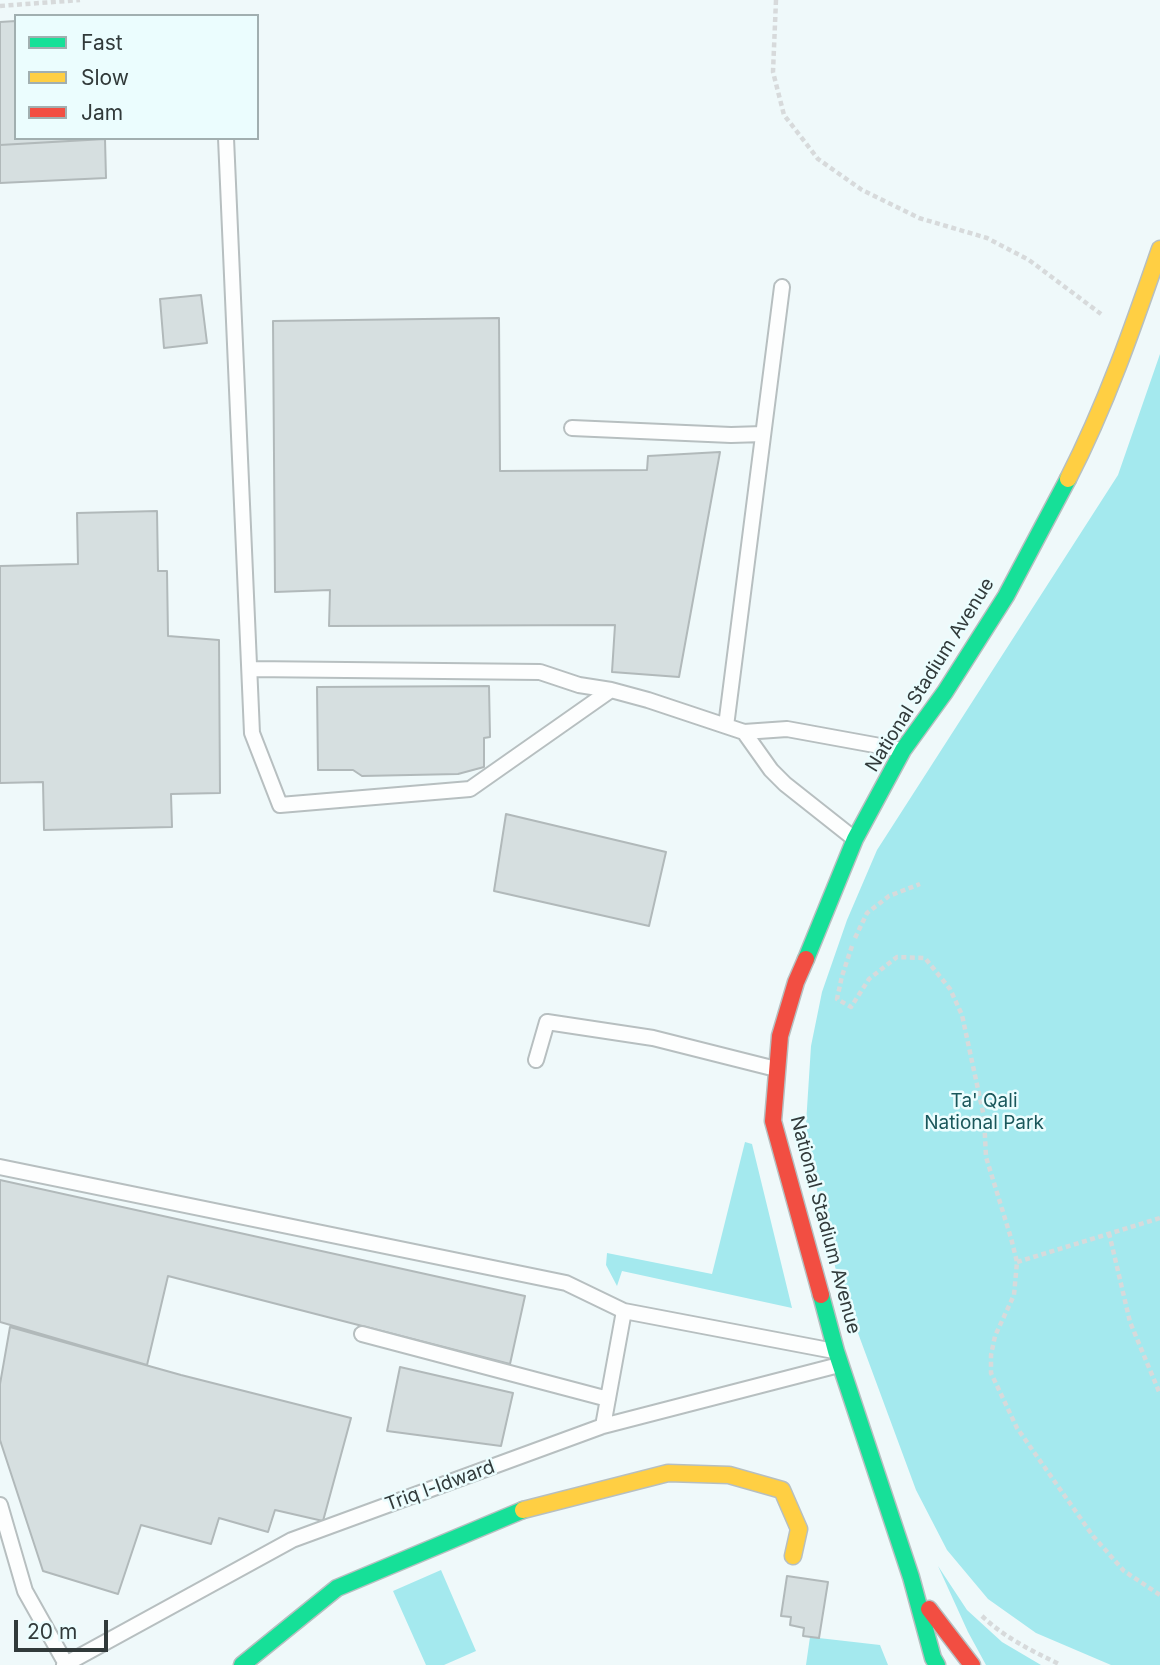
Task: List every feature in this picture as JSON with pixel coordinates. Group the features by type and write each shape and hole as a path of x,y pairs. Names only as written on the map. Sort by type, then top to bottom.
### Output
{"main road":[{"name":"National Stadium Avenue","path":"911,1577 838,1358 773,1121 780,1036 796,982 855,839 904,750 945,692 992,617 1047,521 1084,448 1120,363 1160,249"},
{"path":"242,1665 337,1588 529,1508 668,1473 729,1475 782,1490 799,1529 793,1556"},
{"path":"911,1577 937,1665"},
{"path":"911,1577 932,1616 972,1665"}],"lane":[{"path":"226,140 252,733 279,805 470,789 611,690"},
{"path":"726,726 782,287"},
{"path":"572,428 763,434"},
{"path":"250,669 540,672 579,685 648,700 744,732 786,729 904,750"},
{"path":"744,732 771,770 785,784 855,839"},
{"path":"536,1060 547,1022 653,1038 777,1070"},
{"path":"0,1167 566,1283 624,1311 838,1358"},
{"path":"603,1426 624,1311"},
{"path":"362,1334 608,1399"},
{"name":"Triq l-Idward","path":"65,1664 292,1540 603,1426 838,1358"},
{"path":"0,1505 25,1591 65,1664"}],"path":[{"path":"0,6 80,0"},
{"path":"776,0 774,72 784,115 818,159 862,190 919,218 987,237 1029,260 1129,335"},
{"path":"920,884 890,896 867,913 849,955 837,999 851,1007 869,979 897,957 925,958 950,989 962,1015 984,1118 986,1157 1017,1262 1014,1295 995,1336 991,1373 1017,1428 1093,1536 1124,1571 1160,1595"},
{"path":"1017,1262 1160,1218"},
{"path":"1109,1233 1130,1322 1160,1394"},
{"path":"974,1608 994,1627 1020,1645 1061,1665"}],"green space":[{"name":"Ta' Qali National Park","path":"1160,354 1160,1665 1111,1665 1036,1633 988,1599 947,1550 916,1490 838,1279 814,1177 806,1124 811,1046 822,992 847,920 877,850 1118,475"},
{"path":"745,1142 752,1144 792,1308 622,1271 617,1286 606,1265 607,1253 712,1274"},
{"path":"938,1566 967,1610 1002,1642 1041,1665 986,1665"},
{"path":"441,1570 476,1651 444,1665 426,1665 393,1591"},
{"path":"810,1637 880,1645 888,1665 806,1665"}],"building":[{"path":"14,21 14,140 86,140 0,145 0,22"},
{"path":"105,140 106,178 0,183 0,145"},
{"path":"201,295 207,343 164,348 160,299"},
{"path":"499,318 500,471 647,470 648,456 720,452 679,677 612,672 615,625 329,626 330,590 275,592 273,321"},
{"path":"157,511 158,571 167,571 168,636 219,640 220,793 171,794 172,827 44,830 43,782 0,783 0,566 78,564 77,513"},
{"path":"489,686 490,737 484,738 484,767 458,774 362,776 353,770 318,770 317,687"},
{"path":"506,814 666,852 649,926 494,891"},
{"path":"0,1180 525,1296 510,1364 168,1276 147,1365 0,1322"},
{"path":"10,1327 181,1375 351,1418 323,1521 275,1510 268,1532 219,1518 211,1544 141,1525 118,1594 43,1571 0,1440 0,1384"},
{"path":"400,1367 513,1393 501,1446 387,1431"},
{"path":"787,1576 828,1582 819,1638 803,1636 804,1628 790,1625 791,1617 781,1616"}],"traffic: fast":[{"path":"806,959 855,839 903,750 945,692 1006,596 1068,479"},
{"path":"821,1295 836,1351 911,1577 937,1665"},
{"path":"242,1665 337,1588 523,1510"}],"traffic: slow":[{"path":"1068,479 1107,394 1160,249"},
{"path":"523,1510 668,1473 729,1475 782,1490 799,1529 793,1556"}],"traffic: jam":[{"path":"806,959 796,982 780,1036 773,1121 821,1295"},
{"path":"929,1609 972,1665"}]}
